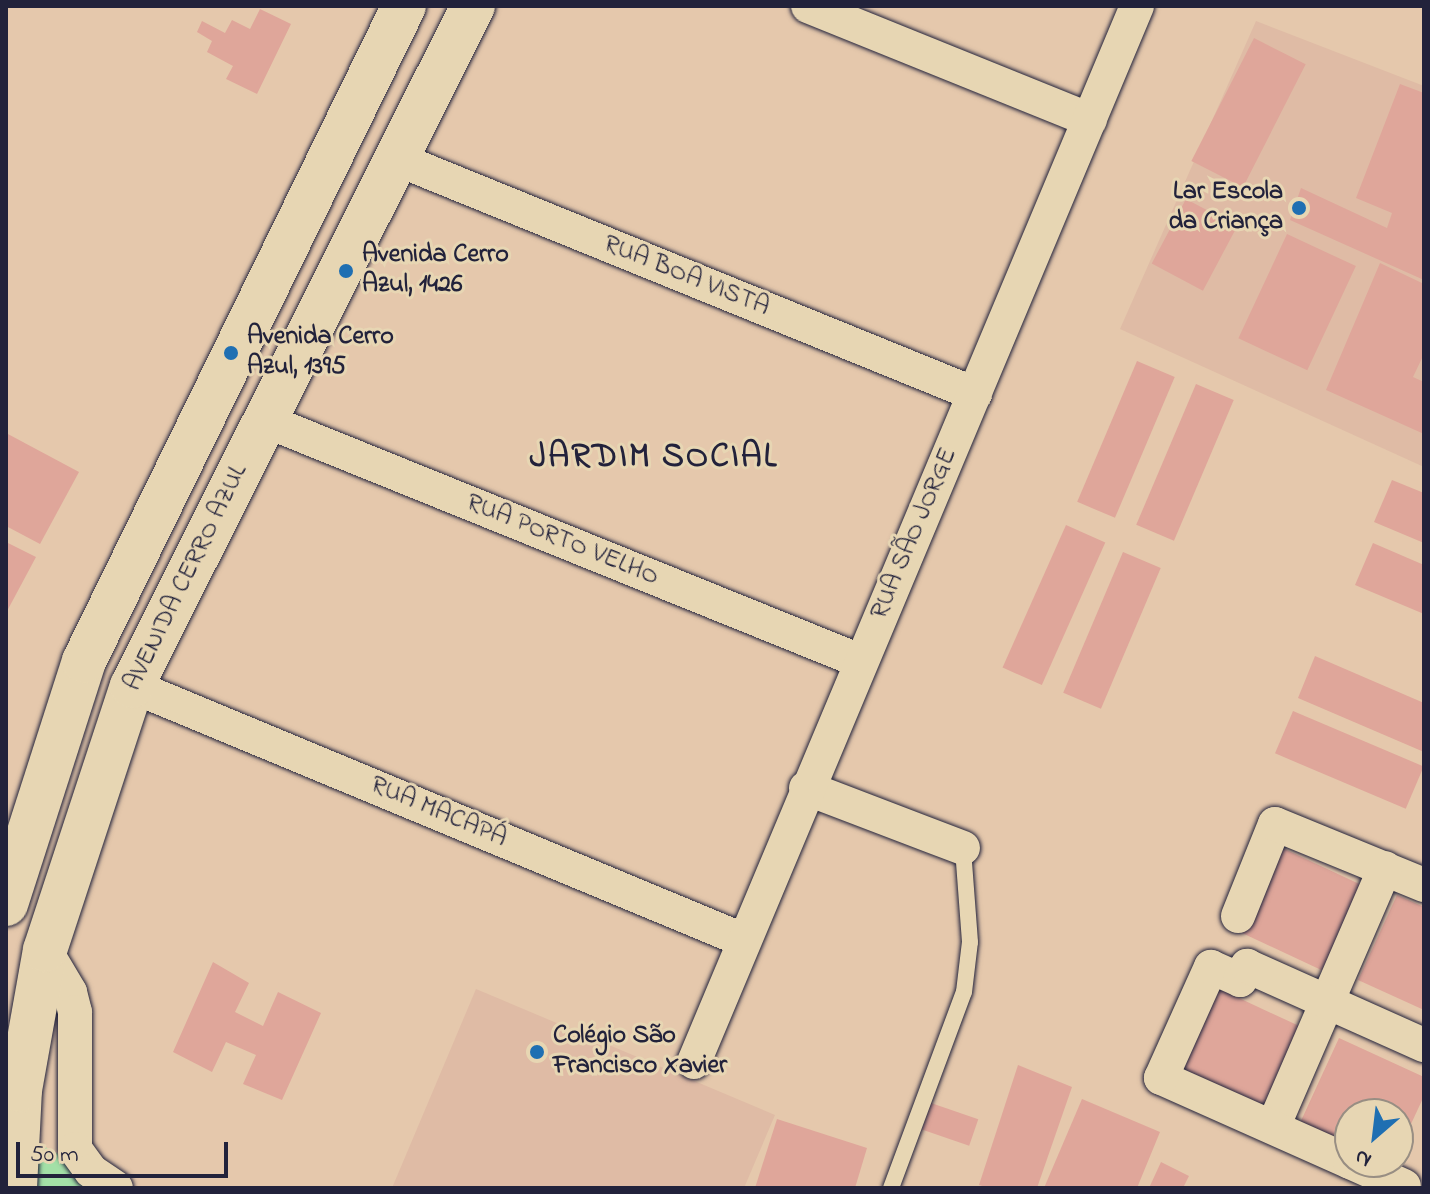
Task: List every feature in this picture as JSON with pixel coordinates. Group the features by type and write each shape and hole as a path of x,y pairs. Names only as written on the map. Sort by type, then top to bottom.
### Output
{"main road":[{"name":"AVENIDA CERRO AZUL","path":"6,904 46,789 84,661 404,6"},
{"name":"AVENIDA CERRO AZUL","path":"15,1188 20,1090 45,950 132,686 473,6"},
{"path":"46,789 92,805"}],"street":[{"path":"808,6 1090,120"},
{"name":"RUA SÃO JORGE","path":"694,1062 806,788 1137,6"},
{"name":"RUA BOA VISTA","path":"397,159 975,394"},
{"name":"RUA PORTO VELHO","path":"264,420 860,661"},
{"name":"RUA MACAPÁ","path":"132,686 743,940"},
{"path":"806,788 963,848"},
{"path":"1238,916 1275,824 1424,885"},
{"path":"1273,1127 1385,868"},
{"path":"45,950 75,1012 75,1149 91,1171 116,1188"},
{"path":"1334,1155 1161,1078 1211,967 1240,980 1247,966 1424,1045"},
{"path":"1386,1178 1404,1186"}],"lane":[{"path":"891,1188 964,992 970,942 963,848"}],"shaded area":[{"name":"Lar Escola da Criança","path":"1256,21 1424,86 1424,467 1120,329"},
{"name":"Colégio São Francisco Xavier","path":"476,989 775,1115 744,1188 392,1188"}],"green space":[{"path":"6,1126 90,1171 116,1188 6,1188"}],"building":[{"path":"260,9 291,24 257,94 226,79 233,66 207,52 212,41 197,32 202,21 225,33 232,20 250,29"},
{"path":"1254,38 1306,64 1243,187 1191,161"},
{"path":"1400,84 1424,93 1424,280 1290,220 1301,188 1387,228 1392,213 1356,198"},
{"path":"1186,199 1237,226 1203,291 1152,263"},
{"path":"1287,234 1356,266 1307,370 1238,338"},
{"path":"1380,263 1424,284 1424,354 1413,377 1424,382 1424,434 1326,390"},
{"path":"1137,361 1175,377 1115,518 1077,502"},
{"path":"1196,384 1234,400 1174,541 1136,525"},
{"path":"6,433 79,472 40,544 6,526"},
{"path":"1392,480 1424,493 1424,543 1374,522"},
{"path":"1066,525 1105,542 1042,685 1003,668"},
{"path":"6,542 36,557 6,613"},
{"path":"1373,543 1424,565 1424,614 1355,585"},
{"path":"1123,552 1161,568 1101,709 1063,693"},
{"path":"1315,656 1424,703 1424,752 1298,698"},
{"path":"1293,711 1424,766 1406,809 1275,753"},
{"path":"1278,846 1370,889 1330,974 1238,931"},
{"path":"1397,895 1424,907 1424,1010 1358,980"},
{"path":"213,962 249,983 235,1012 263,1026 278,992 321,1013 282,1100 243,1084 256,1055 226,1042 212,1072 173,1052"},
{"path":"1209,984 1301,1027 1262,1112 1169,1069"},
{"path":"1339,1038 1424,1077 1424,1096 1414,1118 1414,1098 1334,1098 1334,1139 1300,1123"},
{"path":"1018,1065 1072,1087 1037,1188 989,1188 979,1185"},
{"path":"1082,1099 1160,1132 1137,1188 1044,1188"},
{"path":"931,1103 978,1119 969,1146 922,1129"},
{"path":"777,1119 867,1148 855,1188 755,1188"},
{"path":"1161,1162 1189,1176 1183,1188 1149,1188"}],"place":[{"name":"Lar Escola da Criança","path":"1299,208"},
{"name":"Avenida Cerro Azul, 1426","path":"346,271"},
{"name":"Avenida Cerro Azul, 1395","path":"231,353"},
{"name":"Colégio São Francisco Xavier","path":"537,1052"}],"district":[{"name":"JARDIM SOCIAL","path":"654,459"}]}
